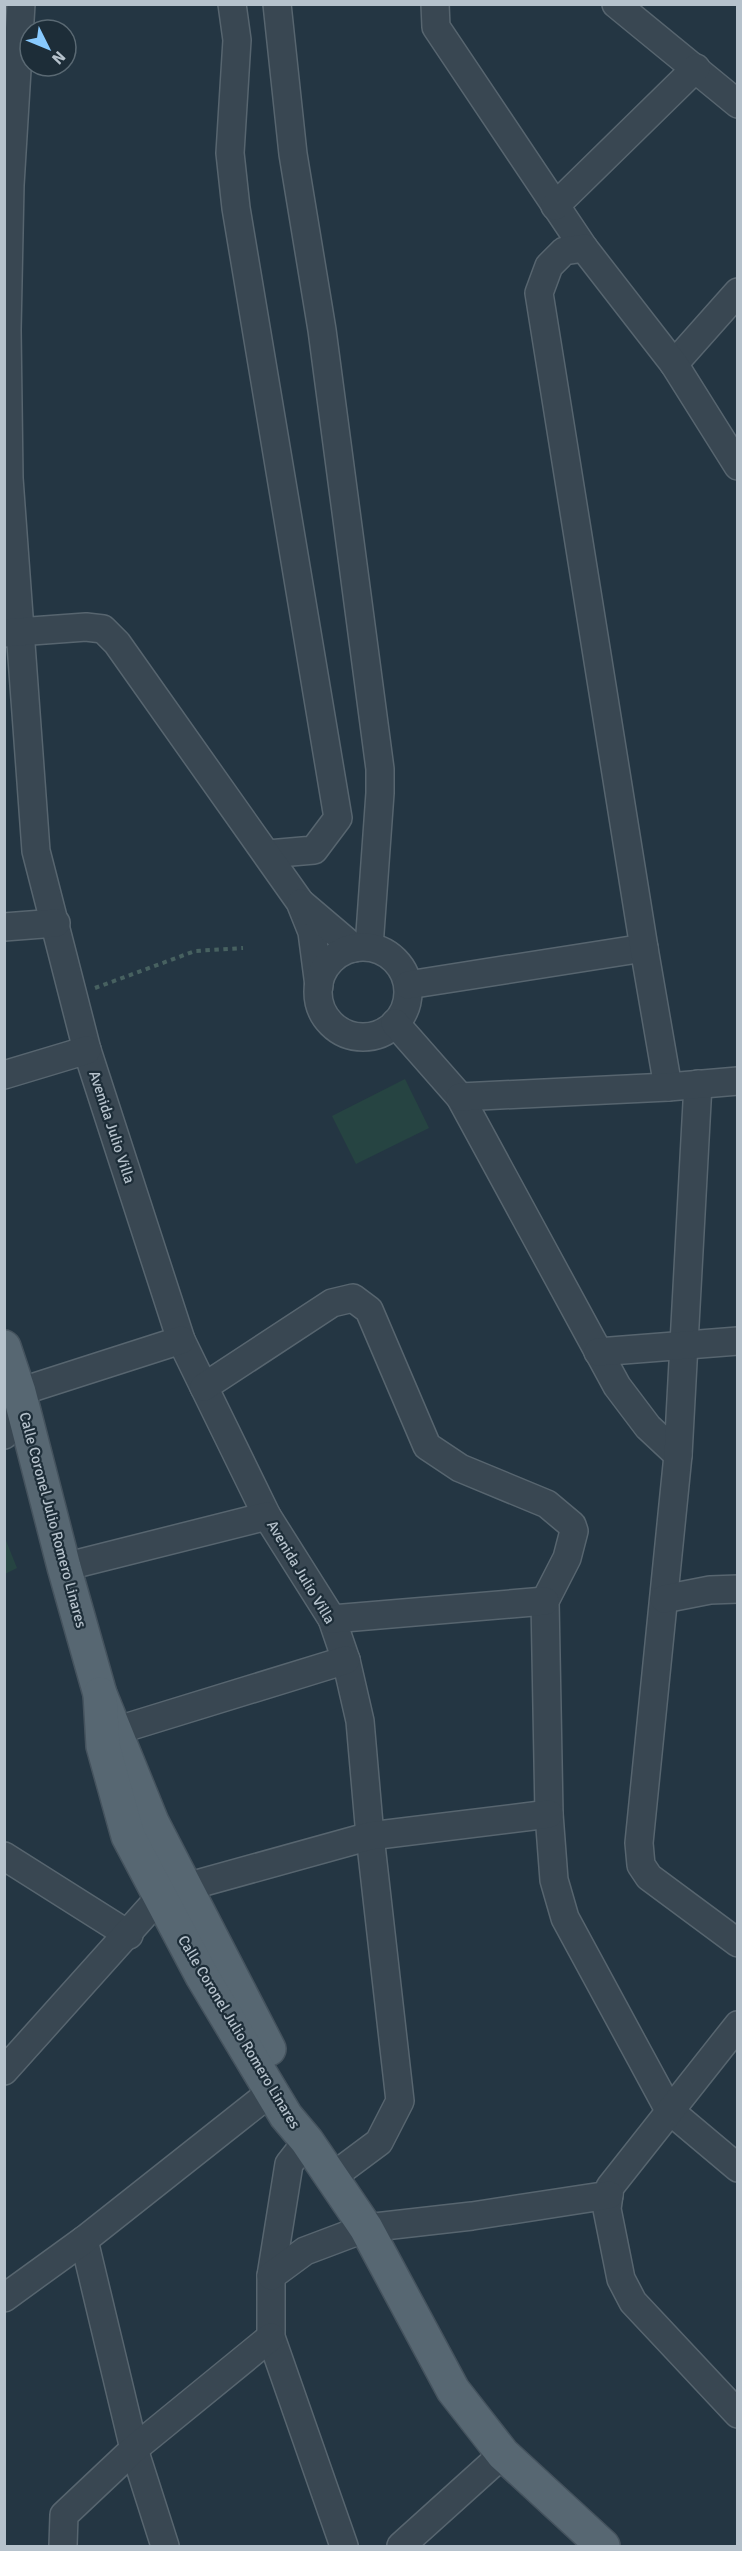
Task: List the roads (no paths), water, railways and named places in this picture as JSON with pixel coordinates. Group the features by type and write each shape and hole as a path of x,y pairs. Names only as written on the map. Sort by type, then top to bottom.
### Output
{"main road":[{"name":"Calle Coronel Julio Romero Linares","path":"10,1370 100,1694 152,1822 202,1976 286,2116 307,2141"},
{"name":"Calle Coronel Julio Romero Linares","path":"100,1694 104,1746 128,1836 173,1892 302,2112 307,2141"},
{"path":"307,2141 366,2228 453,2390 503,2454 603,2547"}],"street":[{"name":"Avenida Julio Villa","path":"21,4 7,185 6,330 7,478 16,769 87,1050 181,1340 267,1516 332,1619 346,1660 360,1721 370,1836 400,2101 379,2142 332,2177"},
{"path":"232,4 237,40 230,153 236,208 338,818 314,850 268,854"},
{"path":"277,4 293,154 322,330 380,769 380,793 361,948"},
{"path":"435,4 436,27 584,248 674,364 738,466"},
{"path":"616,4 738,104"},
{"path":"555,206 696,68"},
{"path":"584,248 564,251 549,266 539,293 668,1087"},
{"path":"674,364 738,292"},
{"path":"12,633 86,627 103,630 117,643 300,902 312,932 319,986"},
{"path":"300,902 361,948"},
{"path":"4,927 56,923"},
{"path":"361,948 384,952 396,961 404,972 408,985 408,999 404,1012 385,1031 372,1036 356,1036 342,1031 330,1022 321,1008 318,993 328,964 339,954 361,948"},
{"path":"408,985 644,948"},
{"path":"395,1023 460,1097 616,1386 642,1419 678,1455"},
{"path":"4,1075 87,1050"},
{"path":"460,1097 668,1087 738,1081"},
{"path":"698,1084 678,1455 639,1844 640,1865 649,1877 738,1943"},
{"path":"204,1388 332,1304 353,1298 369,1310 427,1446 460,1468 547,1504 572,1525 574,1531 567,1558 545,1601 549,1814 554,1880 566,1918 669,2110 738,2168"},
{"path":"4,1435 10,1370 181,1340"},
{"path":"598,1352 738,1341"},
{"path":"64,1567 267,1516"},
{"path":"664,1599 711,1590 738,1589"},
{"path":"332,1619 545,1601"},
{"path":"115,1731 346,1660"},
{"path":"10,2054 173,1892 370,1836 549,1814"},
{"path":"4,1856 129,1935"},
{"path":"738,2025 610,2187 607,2209 621,2279 633,2302 738,2414"},
{"path":"4,2298 84,2240 272,2092"},
{"path":"307,2141 290,2164 271,2276 271,2337 344,2547"},
{"path":"271,2276 305,2251 366,2228 472,2216 609,2195"},
{"path":"84,2240 134,2449 165,2547"},
{"path":"63,2547 64,2515 134,2449 271,2337"},
{"path":"401,2547 503,2454"}]}
